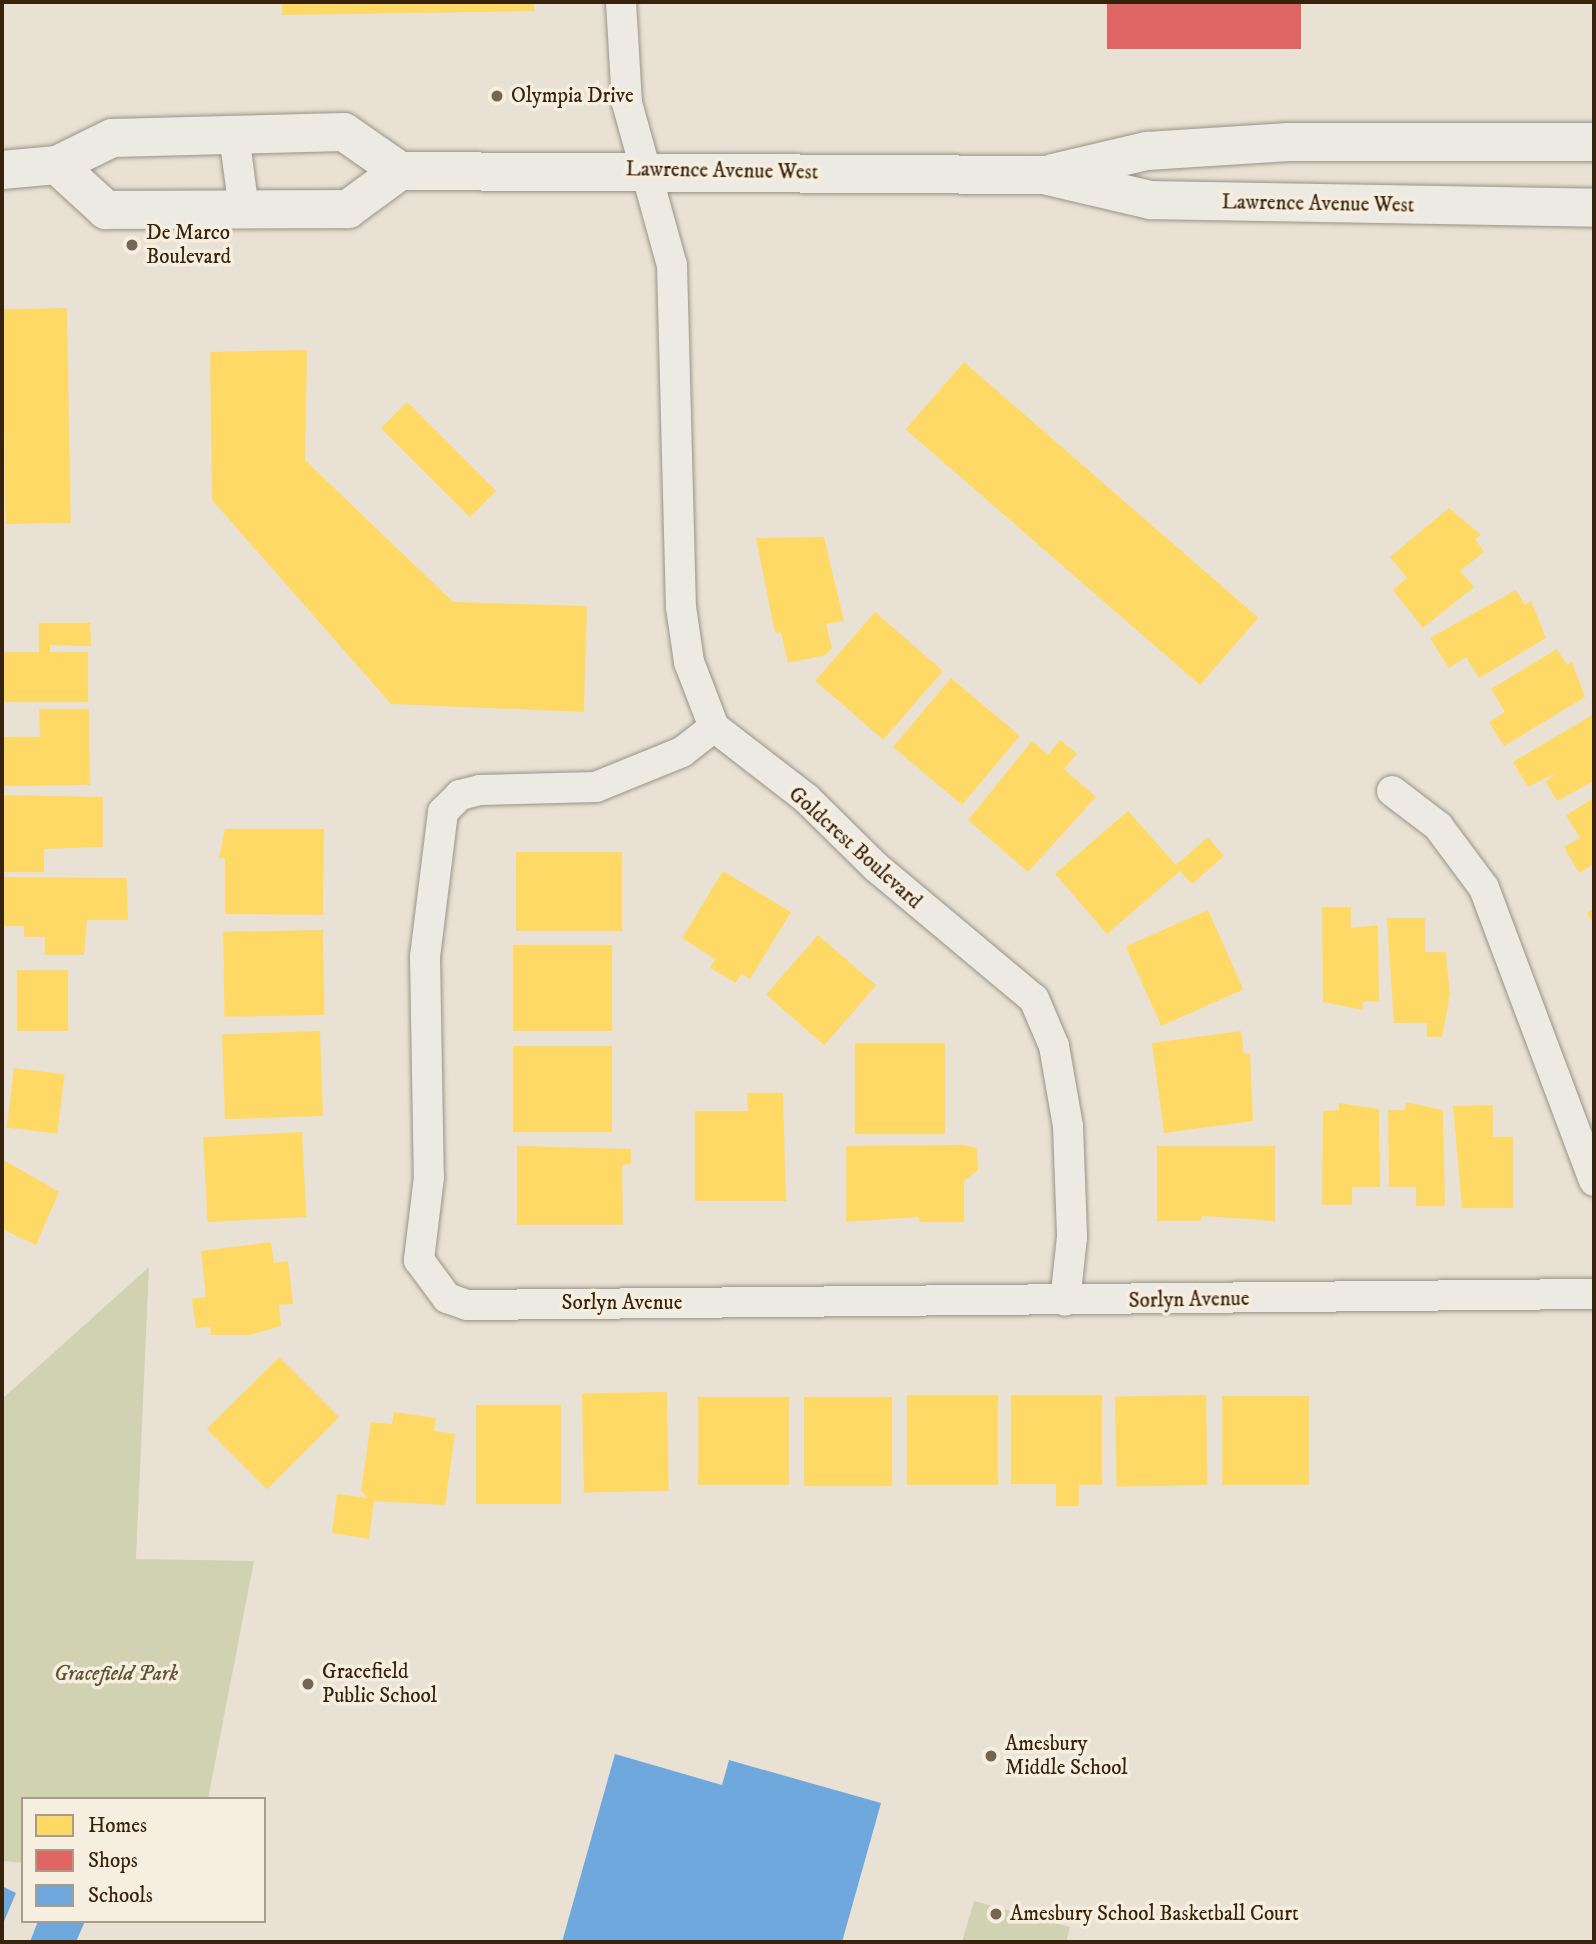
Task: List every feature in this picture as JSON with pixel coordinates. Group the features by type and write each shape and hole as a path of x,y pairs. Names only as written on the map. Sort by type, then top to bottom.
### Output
{"main road":[{"path":"2,170 57,165 112,138 344,132 400,171 348,208 106,210 57,165"},
{"name":"Lawrence Avenue West","path":"1044,175 1147,151 1263,144 1594,142"},
{"name":"Lawrence Avenue West","path":"400,171 647,169 1044,175 1151,200 1594,208"}],"street":[{"path":"621,2 626,94 672,265 681,607 689,662 713,727"},
{"path":"234,135 244,210"},
{"name":"Sorlyn Avenue","path":"713,727 671,758 596,787 480,790 460,795 443,812 425,957 429,1177 419,1261 433,1288 467,1305 1594,1294"},
{"name":"Goldcrest Boulevard","path":"713,727 807,799 876,867 1034,999 1054,1046 1068,1126 1072,1237 1065,1301"},
{"path":"1392,791 1438,826 1483,888 1594,1181"}],"green space":[{"name":"Gracefield Park","path":"149,1267 136,1559 254,1561 208,1797 21,1797 21,1863 2,1861 2,1399"},
{"name":"Amesbury School Basketball Court","path":"974,1901 1070,1927 1066,1942 962,1942"}],"building: Homes":[{"path":"282,2 534,2 534,11 282,15"},
{"path":"67,308 71,523 6,524 2,309"},
{"path":"307,350 305,460 453,602 587,606 584,712 391,704 212,500 210,352"},
{"path":"964,362 1258,618 1200,685 906,429"},
{"path":"407,402 496,491 470,517 381,428"},
{"path":"1449,508 1481,535 1475,539 1484,552 1460,571 1474,587 1423,628 1393,590 1407,578 1390,557"},
{"path":"824,537 844,621 826,624 832,648 826,655 788,663 781,632 775,633 756,538"},
{"path":"1516,590 1525,605 1531,601 1546,638 1479,678 1466,657 1449,668 1430,638"},
{"path":"875,612 943,671 883,740 815,681"},
{"path":"39,623 90,623 91,646 50,645 50,652 88,652 88,702 2,702 2,652 39,652"},
{"path":"1557,649 1567,665 1572,662 1585,697 1504,746 1489,722 1505,712 1491,689"},
{"path":"951,678 1020,736 962,805 893,747"},
{"path":"39,709 89,709 90,785 2,786 2,737 40,737"},
{"path":"1594,714 1594,781 1557,801 1546,782 1556,773 1528,787 1513,762"},
{"path":"1060,740 1077,754 1064,769 1096,797 1028,872 968,820 1032,741 1048,755"},
{"path":"3,795 103,797 103,847 44,849 44,872 3,872"},
{"path":"1594,798 1594,864 1579,873 1564,847 1580,838 1566,815"},
{"path":"1128,811 1176,865 1208,837 1224,856 1192,884 1180,871 1107,934 1055,874"},
{"path":"225,829 324,829 323,915 225,914 225,858 219,858"},
{"path":"516,852 622,852 622,931 516,931"},
{"path":"723,871 791,912 750,979 741,974 736,983 710,968 715,959 682,938"},
{"path":"2,877 127,878 128,920 87,920 84,955 45,955 45,937 24,937 24,926 2,926"},
{"path":"1322,907 1351,907 1351,928 1378,925 1379,1001 1362,1002 1363,1010 1323,1002"},
{"path":"1594,909 1594,925 1587,913"},
{"path":"1208,910 1243,989 1161,1026 1126,947"},
{"path":"1387,918 1425,918 1425,952 1446,952 1450,994 1442,1037 1427,1037 1427,1023 1394,1023"},
{"path":"323,930 324,1015 224,1017 223,932"},
{"path":"818,935 876,986 824,1045 766,995"},
{"path":"513,945 612,945 612,1031 513,1031"},
{"path":"17,970 68,970 68,1031 17,1031"},
{"path":"320,1031 323,1116 225,1119 222,1034"},
{"path":"1241,1031 1244,1054 1250,1053 1253,1121 1164,1133 1152,1043"},
{"path":"855,1043 945,1043 945,1134 855,1134"},
{"path":"513,1046 612,1046 612,1132 513,1132"},
{"path":"14,1068 65,1074 57,1134 7,1128"},
{"path":"747,1093 783,1093 786,1201 695,1201 695,1111 748,1111"},
{"path":"1406,1102 1443,1110 1445,1206 1416,1206 1416,1187 1389,1187 1388,1110 1405,1110"},
{"path":"1339,1103 1379,1109 1380,1187 1352,1187 1352,1205 1322,1205 1323,1111 1339,1110"},
{"path":"1493,1105 1493,1137 1513,1137 1513,1208 1462,1208 1453,1106"},
{"path":"302,1132 306,1217 208,1222 203,1137"},
{"path":"964,1145 977,1148 978,1170 964,1181 964,1222 920,1222 919,1217 846,1222 846,1146"},
{"path":"517,1146 631,1149 631,1164 622,1165 623,1225 517,1225"},
{"path":"1157,1146 1275,1146 1275,1221 1202,1216 1201,1221 1157,1221"},
{"path":"2,1159 59,1192 36,1245 2,1229"},
{"path":"271,1242 274,1263 288,1261 293,1304 279,1305 281,1326 250,1335 211,1335 210,1327 196,1328 192,1299 206,1297 201,1251"},
{"path":"279,1357 339,1417 267,1489 207,1429"},
{"path":"667,1392 669,1491 584,1492 582,1393"},
{"path":"907,1395 998,1395 998,1485 907,1485"},
{"path":"1011,1395 1102,1395 1102,1485 1079,1485 1079,1506 1056,1506 1056,1484 1011,1484"},
{"path":"1206,1395 1208,1485 1117,1487 1115,1397"},
{"path":"1222,1396 1309,1396 1309,1485 1222,1485"},
{"path":"698,1397 789,1397 789,1485 698,1485"},
{"path":"804,1397 892,1397 892,1486 804,1486"},
{"path":"476,1405 561,1405 561,1504 476,1504"},
{"path":"394,1412 436,1418 434,1431 455,1434 445,1505 374,1501 369,1539 332,1533 337,1494 368,1498 361,1491 371,1422 392,1424"}],"building: Shops":[{"path":"1107,2 1301,2 1301,49 1107,49"}],"building: Schools":[{"path":"615,1754 722,1785 729,1760 881,1803 842,1942 562,1942"},
{"path":"2,1886 16,1893 2,1926"},
{"path":"37,1923 84,1923 76,1942 30,1942"}],"place":[{"name":"Olympia Drive","path":"497,96"},
{"name":"De Marco Boulevard","path":"132,245"},
{"name":"Gracefield Public School","path":"308,1684"},
{"name":"Amesbury Middle School","path":"991,1756"},
{"name":"Amesbury School Basketball Court","path":"996,1914"}]}
